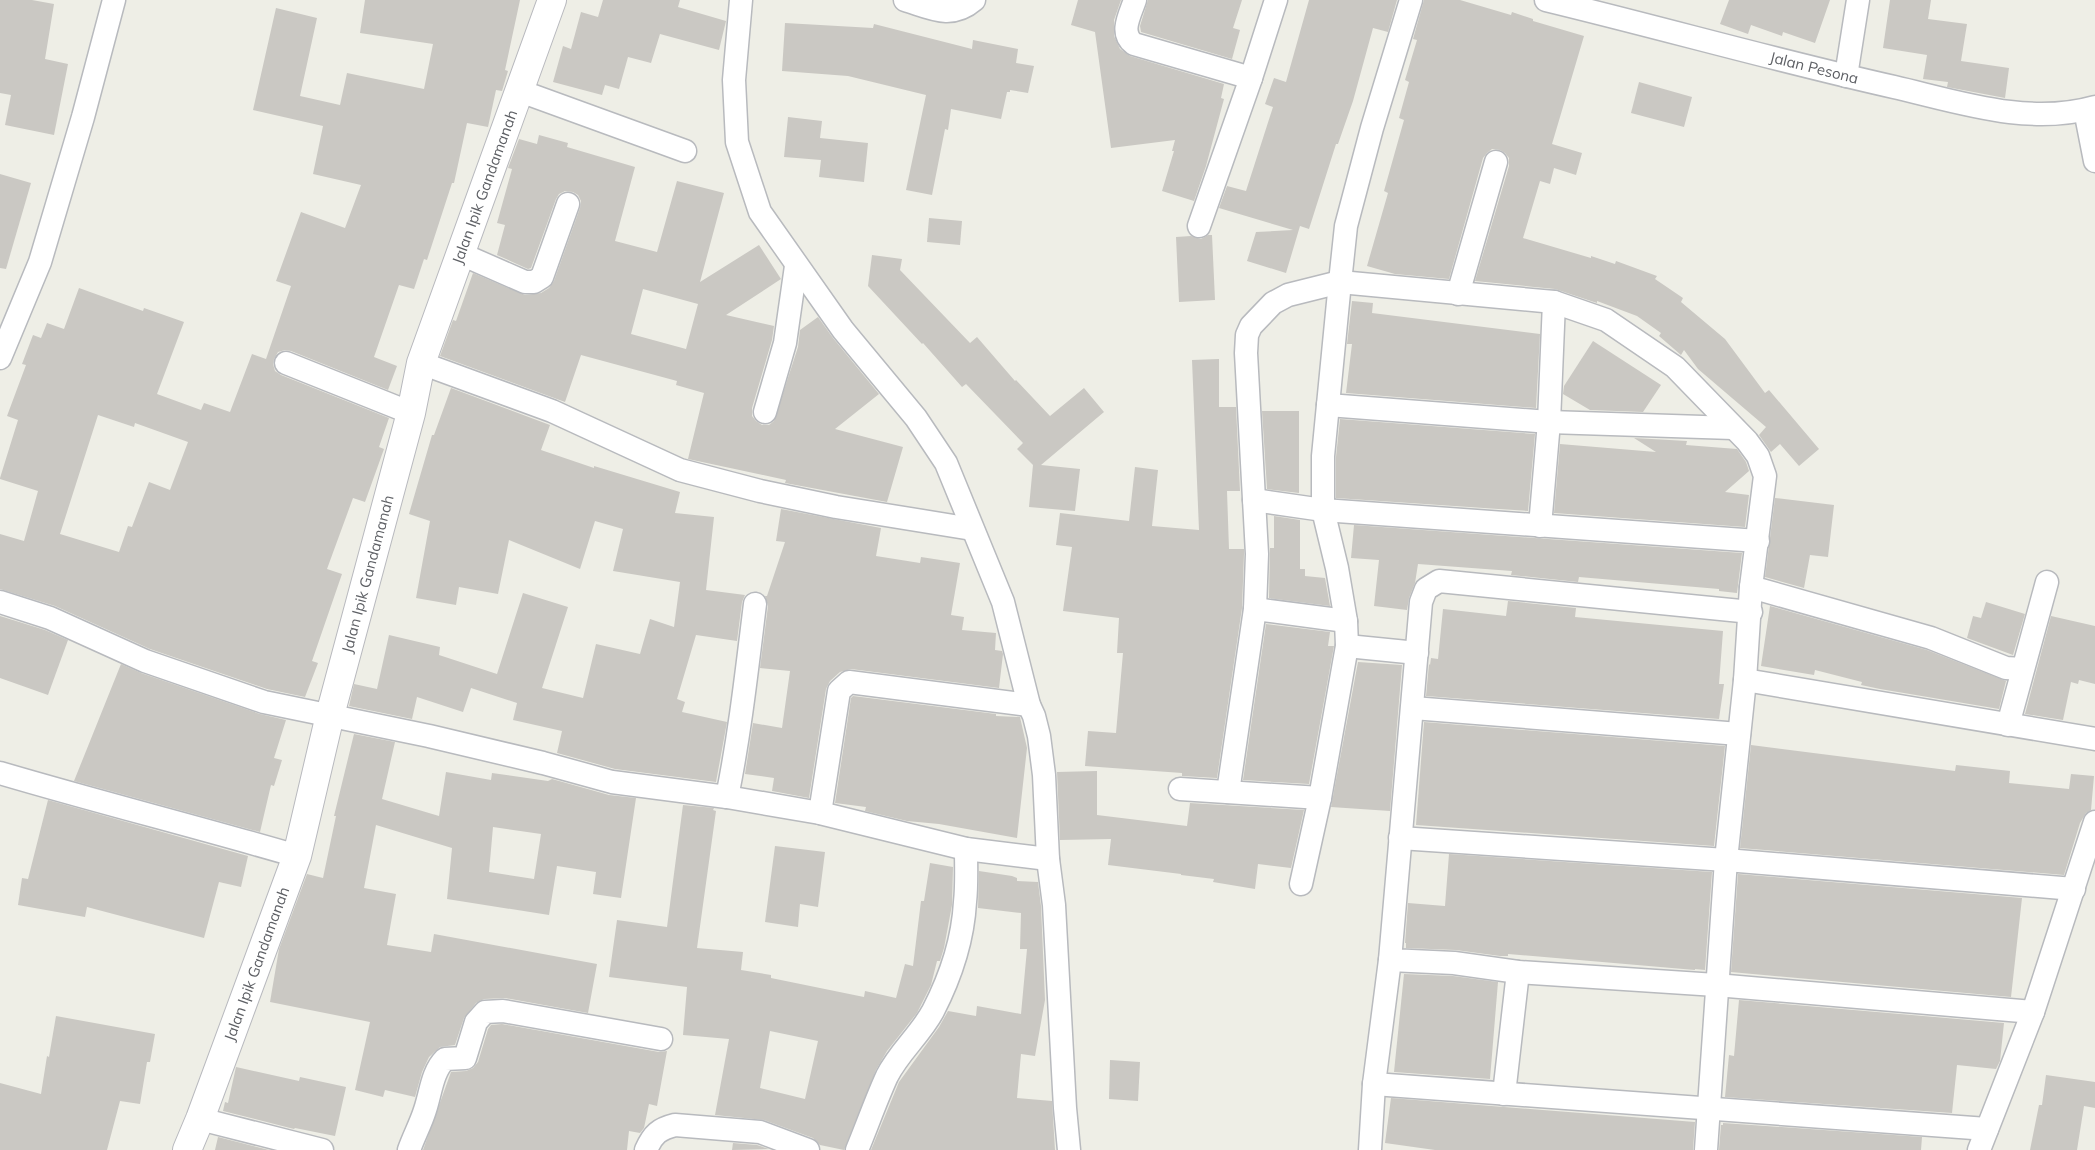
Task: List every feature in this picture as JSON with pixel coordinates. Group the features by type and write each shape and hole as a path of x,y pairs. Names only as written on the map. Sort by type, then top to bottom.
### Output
{"street":[{"path":"0,358 40,262 83,117 114,0"},
{"name":"Jalan Ipik Gandamanah","path":"187,1150 297,856 330,715 411,413 421,363 552,0"},
{"path":"741,0 734,80 737,142 760,212 796,266 843,330 916,418 936,446 946,463 1003,602 1029,706 1037,730 1044,776 1048,859 1054,905 1068,1150"},
{"path":"905,0 945,12 958,10 974,0"},
{"path":"1135,0 1126,25 1128,40 1134,44 1251,78"},
{"path":"1199,226 1276,0"},
{"path":"1302,884 1320,798 1347,646 1346,621 1337,568 1323,510 1323,456 1346,226 1372,128 1410,0"},
{"name":"Jalan Pesona","path":"1546,0 1846,76 2011,113 2040,115 2090,109"},
{"path":"1846,76 1858,0"},
{"path":"520,91 685,151"},
{"path":"2090,109 2095,161"},
{"path":"1458,294 1496,162"},
{"path":"461,254 525,282 538,280 542,277 568,204"},
{"path":"766,412 785,343 796,266"},
{"path":"1228,792 1256,609 1257,554 1246,354 1247,335 1259,316 1272,303 1288,296 1340,282 1554,302 1606,320 1675,367 1747,441 1758,456 1765,476 1751,587 1751,612 1745,680 1726,860 1706,1150"},
{"path":"1540,526 1550,422 1554,302"},
{"path":"286,363 411,413"},
{"path":"421,363 552,411 680,470 760,491 836,507 972,529"},
{"path":"1328,405 1550,422 1733,428"},
{"path":"1254,500 1323,510 1758,541"},
{"path":"1370,1150 1374,1084 1390,960 1421,602 1426,589 1440,581 1751,612"},
{"path":"2008,725 2047,582"},
{"path":"1751,587 1931,638 2006,668 2022,669"},
{"path":"0,602 50,618 145,661 264,702 543,763 612,782 727,797 820,813 966,849 1048,859"},
{"path":"727,797 738,746 739,722 755,604"},
{"path":"1256,609 1346,621"},
{"path":"1347,646 1417,653"},
{"path":"1745,680 2095,739"},
{"path":"820,813 839,692 848,682 1029,706"},
{"path":"1412,708 1739,734"},
{"path":"0,773 105,804 179,822 297,856"},
{"path":"1180,789 1320,798"},
{"path":"1979,1150 2033,1012 2095,822"},
{"path":"1400,838 1726,860 2074,890"},
{"path":"858,1150 887,1076 932,1011 952,964 962,927 966,902 966,849"},
{"path":"1390,960 1454,963 1518,972 1716,985 2033,1012"},
{"path":"1504,1094 1518,972"},
{"path":"409,1150 425,1111 438,1066 445,1059 465,1058 476,1022 485,1012 503,1012 661,1038"},
{"path":"1374,1084 1987,1128"},
{"path":"200,1119 322,1150"},
{"path":"646,1150 652,1136 662,1128 675,1125 760,1132 808,1150"}],"building":[{"path":"0,0 32,0 54,4 45,59 68,64 54,135 5,125 11,95 0,93"},
{"path":"365,0 520,0 505,70 508,71 502,91 496,90 488,127 467,123 454,183 452,183 427,260 424,259 414,289 399,285 374,357 397,366 388,390 291,351 278,352 274,359 275,371 281,375 389,418 379,447 384,449 365,502 353,498 327,569 342,574 312,661 318,663 305,697 267,689 150,649 55,606 0,589 0,534 24,541 38,491 0,478 18,420 7,416 26,365 22,364 33,335 41,338 47,323 64,329 79,288 143,311 144,308 184,322 157,394 201,410 204,403 230,412 252,354 266,359 291,286 276,281 301,212 345,228 361,185 313,174 323,126 253,110 276,8 317,18 300,96 340,105 347,73 424,89 433,44 360,33","holes":["98,415 134,427 135,423 188,442 170,490 149,482 132,527 128,526 119,552 60,534"]},
{"path":"603,0 680,0 678,7 726,21 719,50 660,34 651,63 628,57 619,89 605,85 602,95 553,82 563,46 571,49 581,12 598,17"},
{"path":"1078,0 1121,0 1114,20 1114,36 1120,49 1130,56 1224,84 1221,98 1224,99 1206,166 1194,201 1162,191 1174,151 1172,151 1175,140 1111,148 1095,32 1071,25"},
{"path":"1148,0 1242,0 1233,28 1240,30 1232,59 1141,32 1140,26"},
{"path":"1309,0 1397,0 1388,32 1373,28 1353,101 1338,144 1336,144 1309,229 1300,226 1286,273 1247,261 1256,232 1293,230 1219,208 1227,186 1246,191 1273,107 1265,104 1274,78 1286,82"},
{"path":"1424,0 1460,0 1511,15 1512,12 1533,19 1533,21 1584,36 1552,144 1582,153 1576,175 1554,168 1550,184 1540,181 1523,238 1615,264 1616,261 1657,276 1655,279 1683,298 1681,302 1725,339 1765,393 1769,390 1819,449 1799,466 1780,444 1771,452 1759,435 1766,427 1698,369 1684,350 1681,355 1659,336 1661,333 1637,316 1597,301 1597,303 1555,289 1475,281 1509,166 1509,158 1500,150 1492,149 1483,158 1449,279 1395,274 1367,266 1388,193 1384,191 1404,120 1399,118 1409,82 1405,80 1417,40 1413,39"},
{"path":"1729,0 1830,0 1815,43 1783,32 1782,36 1751,25 1748,34 1720,24"},
{"path":"1890,0 1931,0 1928,19 1967,24 1961,61 2009,68 2005,98 1947,87 1948,82 1923,79 1927,55 1883,48"},
{"path":"785,23 873,28 874,24 972,49 973,40 1018,49 1016,63 1034,66 1028,93 1010,90 1010,92 1007,92 1001,119 951,109 948,130 945,129 932,195 906,190 926,95 848,76 782,71"},
{"path":"1639,82 1692,97 1684,127 1631,113"},
{"path":"788,117 822,121 820,138 868,143 864,182 819,177 821,160 784,157"},
{"path":"539,135 568,143 567,147 635,167 615,241 657,252 677,181 724,193 700,282 759,245 781,279 726,315 774,326 772,340 752,408 752,416 762,425 769,425 774,421 798,347 800,330 818,317 879,394 835,429 903,447 887,502 785,483 786,480 688,459 704,393 676,385 677,381 581,355 565,402 440,356 453,320 456,321 473,273 525,295 541,293 549,288 554,281 580,208 581,201 578,195 573,192 565,191 559,194 556,199 531,268 528,269 497,255 505,225 497,223 512,169 508,168 519,139 537,144","holes":["643,289 698,304 686,349 631,334"]},
{"path":"0,174 31,183 6,269 0,268"},
{"path":"929,218 962,221 960,245 927,242"},
{"path":"1212,235 1215,300 1179,302 1176,237 1191,236 1201,239"},
{"path":"872,255 902,259 900,270 970,343 977,337 1015,381 1050,416 1084,388 1104,412 1041,465 1080,469 1075,511 1029,507 1033,465 1017,449 1023,443 966,384 962,387 868,286"},
{"path":"1352,301 1373,303 1372,313 1540,334 1536,408 1346,393 1352,344 1347,344"},
{"path":"1593,341 1661,385 1643,412 1590,410 1563,394 1564,386"},
{"path":"1219,359 1219,407 1236,407 1240,491 1227,491 1229,549 1244,549 1244,554 1242,608 1217,778 1182,776 1182,773 1085,766 1088,731 1116,733 1123,653 1117,653 1119,618 1063,611 1072,547 1056,545 1060,513 1129,521 1135,467 1158,470 1152,526 1199,530 1192,360"},
{"path":"451,388 550,425 541,450 594,468 594,466 680,492 675,513 714,517 706,590 745,595 742,602 737,641 696,635 677,699 685,702 682,712 727,722 716,782 615,769 557,753 562,731 513,720 517,703 471,688 463,712 417,697 412,719 349,706 354,684 377,689 389,635 440,647 439,655 497,674 523,593 568,607 542,688 583,698 596,644 640,654 650,619 674,627 680,582 613,571 623,529 595,521 580,569 509,540 498,594 459,587 456,605 416,598 430,521 409,514 432,435 434,435"},
{"path":"1262,411 1299,411 1299,493 1267,489"},
{"path":"1340,419 1535,434 1528,511 1336,498 1336,457"},
{"path":"1634,438 1687,441 1686,445 1737,449 1746,462 1749,471 1725,492 1749,495 1745,527 1554,513 1560,444 1656,452"},
{"path":"1775,498 1834,505 1828,557 1810,555 1804,588 1765,577"},
{"path":"781,509 881,528 876,556 920,563 921,557 960,563 951,615 964,617 962,630 996,633 995,650 1002,651 1003,654 999,688 851,669 840,672 830,681 826,689 809,798 772,791 774,778 745,774 753,723 782,728 790,671 760,668 768,606 765,596 767,596 785,542 776,541"},
{"path":"1274,516 1300,520 1300,569 1305,569 1305,576 1325,578 1330,606 1269,598 1270,548 1274,548"},
{"path":"1354,525 1742,553 1737,593 1719,591 1719,589 1579,577 1578,582 1511,575 1512,571 1418,564 1415,583 1407,610 1374,606 1379,560 1351,558"},
{"path":"1508,601 1576,608 1575,617 1723,631 1719,684 1724,684 1719,719 1426,696 1429,664 1431,658 1438,659 1443,609 1506,616"},
{"path":"1986,602 2025,614 2013,655 1967,638 1973,616 1981,618"},
{"path":"1770,606 1927,650 2006,681 1999,709 1861,685 1862,682 1815,670 1814,675 1761,666"},
{"path":"0,616 45,630 68,640 48,695 0,678"},
{"path":"2051,616 2095,626 2095,684 2079,680 2078,684 2071,682 2063,720 2025,714"},
{"path":"1266,624 1330,632 1328,646 1334,646 1309,784 1243,780"},
{"path":"1358,662 1402,665 1390,811 1331,807"},
{"path":"121,664 141,673 260,714 286,720 274,758 282,760 274,786 271,785 260,832 74,781"},
{"path":"853,696 996,714 996,716 1020,717 1027,748 1017,838 939,824 907,821 865,811 866,807 835,803 851,698"},
{"path":"1424,722 1725,746 1714,846 1416,825"},
{"path":"354,734 395,742 382,799 439,816 446,772 491,780 492,773 548,781 552,779 609,795 636,798 621,898 593,894 596,872 557,866 549,915 447,899 452,848 376,825 364,888 396,894 387,945 431,952 434,934 597,964 588,1013 505,998 484,999 476,1003 464,1018 455,1045 440,1047 429,1057 422,1072 415,1097 385,1090 383,1097 355,1090 370,1022 270,1002 279,949 307,874 323,878 336,816 334,816","holes":["493,827 541,834 534,879 489,872"]},
{"path":"1751,745 1955,771 1956,765 2010,771 2009,783 2069,789 2071,774 2094,776 2091,810 2086,813 2080,823 2064,875 1740,848"},
{"path":"1097,771 1097,815 1187,826 1190,803 1304,810 1291,868 1258,864 1255,889 1213,882 1214,879 1108,865 1111,839 1060,840 1057,772"},
{"path":"48,800 248,856 241,887 219,882 204,938 87,907 85,917 18,905 22,878 28,879"},
{"path":"683,805 714,808 713,810 716,811 697,948 743,952 741,970 771,975 771,978 864,997 865,991 896,998 905,964 913,966 921,901 924,901 930,863 953,867 952,905 944,948 940,961 937,961 931,985 917,1013 887,1051 876,1070 844,1150 820,1145 813,1138 764,1120 715,1115 729,1039 683,1035 687,987 609,977 617,920 667,927","holes":["770,1031 818,1041 805,1099 760,1088"]},
{"path":"775,846 825,852 818,907 800,904 798,927 765,922"},
{"path":"1449,854 1712,872 1705,970 1508,954 1508,956 1500,956 1456,950 1406,948 1408,903 1445,906"},
{"path":"979,871 1012,876 1017,878 1017,881 1038,882 1041,906 1045,1000 1035,1056 1021,1054 1017,1098 1052,1101 1055,1150 871,1150 899,1082 939,1027 948,1011 976,1016 977,1006 1021,1014 1027,949 1020,949 1021,913 978,908"},
{"path":"1738,874 2022,898 2011,997 1731,972"},
{"path":"1404,974 1453,976 1498,982 1490,1079 1394,1072"},
{"path":"1739,1000 2004,1023 2000,1061 1996,1069 1957,1065 1952,1113 1725,1097 1729,1055 1734,1056"},
{"path":"56,1016 155,1034 150,1062 147,1062 140,1104 120,1101 107,1150 0,1150 0,1083 41,1094"},
{"path":"502,1024 659,1052 667,1051 657,1106 649,1104 644,1128 640,1133 629,1131 627,1150 423,1150 451,1072 466,1071 473,1068 478,1062 488,1029 491,1025"},
{"path":"1110,1060 1140,1062 1138,1101 1109,1099"},
{"path":"236,1067 299,1081 300,1077 346,1087 335,1136 294,1129 223,1111 225,1102 228,1103"},
{"path":"2046,1075 2095,1082 2095,1108 2084,1106 2077,1150 2030,1150 2039,1105 2042,1105"},
{"path":"1391,1098 1695,1122 1693,1150 1435,1150 1385,1143"},
{"path":"1723,1123 1922,1137 1921,1150 1719,1150 1721,1125"},
{"path":"218,1137 269,1150 215,1150"},
{"path":"733,1143 757,1145 769,1149 732,1150"}]}
